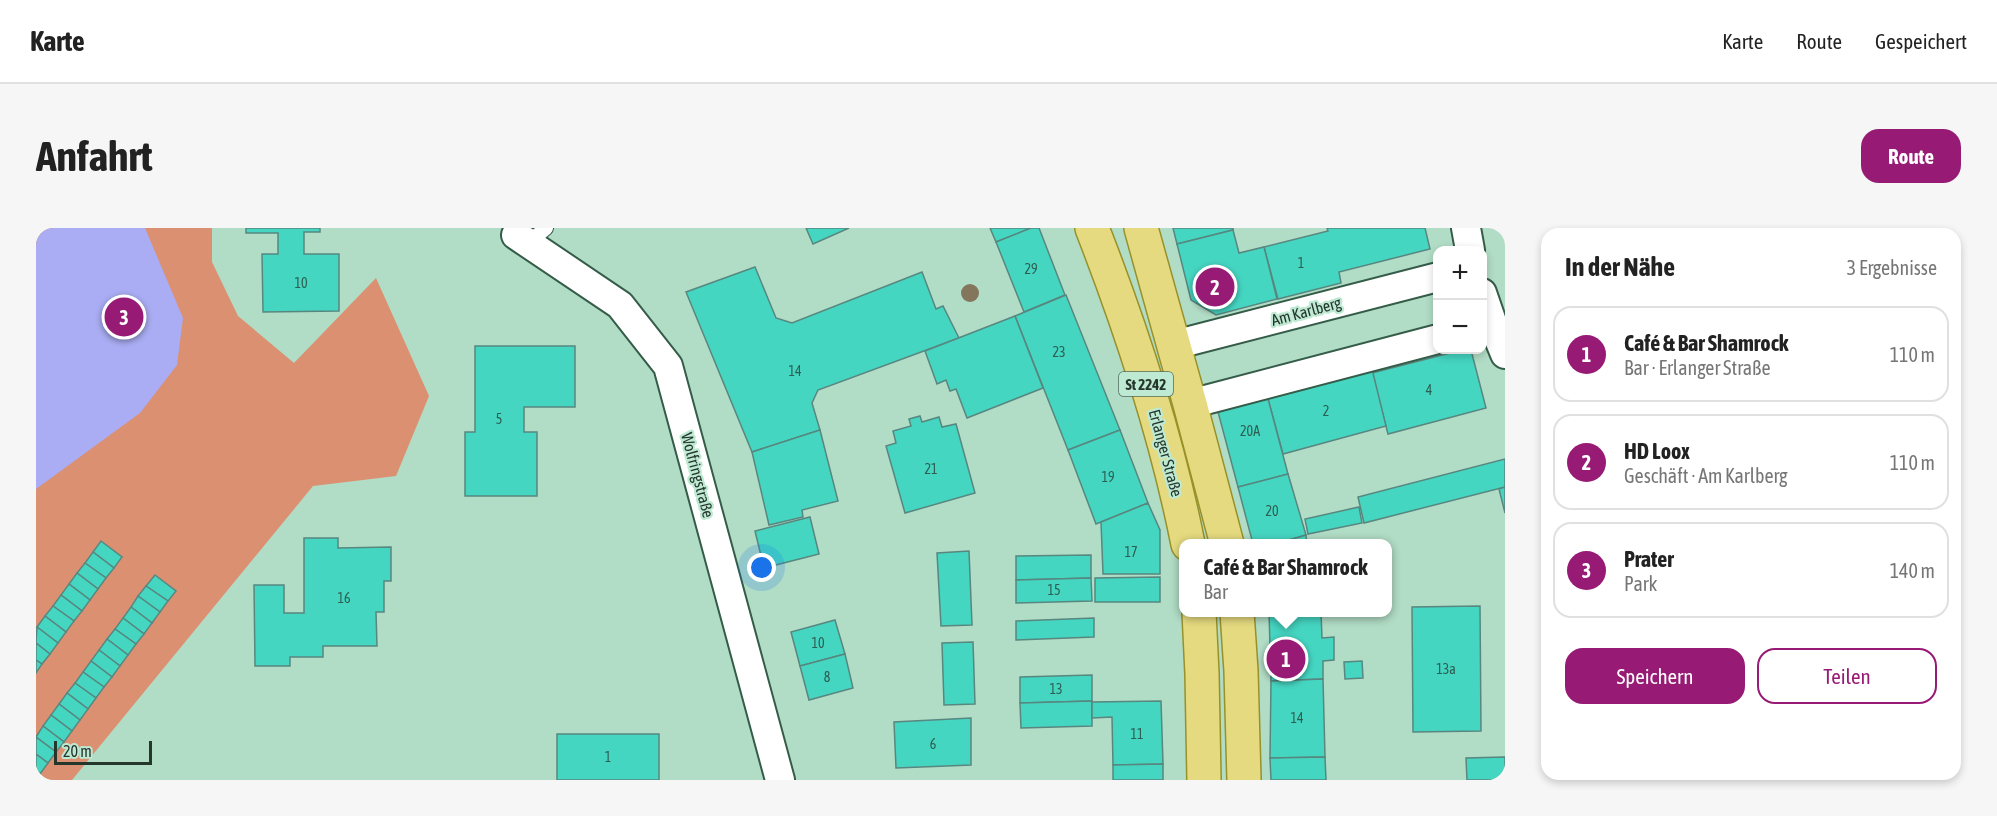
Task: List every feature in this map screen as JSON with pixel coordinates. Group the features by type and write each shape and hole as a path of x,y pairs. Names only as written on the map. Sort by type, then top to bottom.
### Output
{"main road":[{"name":"Erlanger Straße","path":"1092,228 1115,287 1151,399 1182,511 1187,539"},
{"name":"St 2242","path":"1141,228 1191,404 1226,539"},
{"path":"1199,617 1204,780"},
{"path":"1237,617 1244,780"}],"street":[{"path":"1466,228 1469,246"},
{"name":"Wolfringstraße","path":"525,233 620,305 668,366 780,780"},
{"name":"Am Karlberg","path":"1174,345 1433,278"},
{"path":"1487,326 1505,354"},
{"path":"1191,404 1433,340"}],"shaded area":[{"path":"36,228 212,228 212,262 238,316 294,363 376,278 429,396 396,476 313,486 72,780 36,780"}],"water":[{"path":"36,228 145,228 183,318 177,365 140,413 36,489"}],"building":[{"path":"246,228 320,228 320,232 304,232 304,254 339,254 339,311 263,312 262,254 278,254 278,233 246,233"},
{"path":"806,228 849,228 813,244"},
{"path":"990,228 1031,228 996,242"},
{"path":"1031,228 1039,228 1065,295 1024,312 996,242"},
{"path":"1173,228 1233,228 1233,230 1177,244"},
{"path":"1327,228 1425,228 1430,249 1339,272 1341,283 1278,299 1264,247 1328,231"},
{"path":"1233,230 1239,253 1264,247 1277,299 1216,315 1191,300 1177,244"},
{"path":"755,267 776,318 792,323 922,272 936,309 943,306 959,338 818,390 812,403 820,430 752,452 686,292"},
{"path":"1066,295 1120,430 1068,450 1015,316"},
{"path":"1015,316 1043,388 967,418 956,389 950,391 946,380 937,384 925,351"},
{"path":"475,346 575,346 575,407 524,407 524,432 537,432 537,496 465,496 465,432 475,432"},
{"path":"1446,354 1472,354 1486,408 1388,434 1372,373"},
{"path":"1371,365 1386,426 1283,454 1267,395"},
{"path":"1267,395 1288,474 1238,487 1217,408"},
{"path":"920,416 922,422 939,417 942,427 956,424 975,493 905,513 886,446 896,443 893,431 911,426 909,419"},
{"path":"820,430 838,501 802,510 803,517 769,525 752,452"},
{"path":"1120,430 1148,503 1096,524 1068,450"},
{"path":"1505,459 1505,487 1364,523 1358,497"},
{"path":"1288,474 1306,535 1293,539 1252,539 1238,487"},
{"path":"1505,487 1505,513 1499,489"},
{"path":"1148,503 1160,530 1160,574 1103,574 1101,522"},
{"path":"1359,507 1362,523 1308,534 1305,519"},
{"path":"810,517 819,554 764,568 755,531"},
{"path":"1306,535 1306,539 1293,539"},
{"path":"304,538 338,538 338,548 391,547 391,581 384,581 384,612 376,612 377,646 323,646 323,657 290,657 290,666 255,666 254,585 284,585 284,613 304,613"},
{"path":"101,541 122,557 114,568 93,552"},
{"path":"969,551 972,625 941,626 937,553"},
{"path":"93,552 114,568 106,578 85,563"},
{"path":"1091,555 1091,578 1016,580 1016,556"},
{"path":"85,563 106,578 98,589 77,573"},
{"path":"77,573 98,589 90,600 69,584"},
{"path":"155,575 176,591 168,601 146,586"},
{"path":"1160,577 1160,602 1095,602 1095,578"},
{"path":"1091,578 1092,601 1016,603 1016,580"},
{"path":"69,584 90,600 82,611 61,595"},
{"path":"146,586 168,601 160,612 138,596"},
{"path":"61,595 82,611 74,621 53,606"},
{"path":"138,596 160,612 152,623 131,607"},
{"path":"53,606 74,621 66,632 45,616"},
{"path":"1480,606 1481,731 1413,732 1412,607"},
{"path":"131,607 152,623 144,634 123,618"},
{"path":"45,616 66,632 58,643 37,627"},
{"path":"1269,617 1321,617 1322,638 1334,637 1334,660 1323,661 1323,679 1271,681"},
{"path":"123,618 144,634 136,644 115,629"},
{"path":"1094,618 1094,637 1016,640 1016,621"},
{"path":"835,620 845,654 800,666 791,632"},
{"path":"37,627 58,643 50,654 36,643"},
{"path":"115,629 136,644 128,655 107,639"},
{"path":"107,639 128,655 120,666 99,650"},
{"path":"973,642 975,704 944,705 942,643"},
{"path":"36,643 50,654 42,664 36,660"},
{"path":"99,650 120,666 112,677 91,661"},
{"path":"845,654 853,688 809,700 800,666"},
{"path":"36,660 42,664 36,673"},
{"path":"91,661 112,677 104,687 83,672"},
{"path":"1362,661 1363,678 1345,679 1344,662"},
{"path":"83,672 104,687 96,698 75,683"},
{"path":"1092,675 1092,701 1020,703 1020,677"},
{"path":"1323,679 1325,757 1270,758 1271,681"},
{"path":"75,683 96,698 88,709 67,693"},
{"path":"67,693 88,709 80,720 59,704"},
{"path":"1092,701 1092,726 1021,728 1020,703"},
{"path":"1161,701 1163,764 1113,765 1112,717 1092,718 1092,702"},
{"path":"59,704 80,720 72,731 51,715"},
{"path":"51,715 72,731 64,742 43,726"},
{"path":"971,718 971,765 896,768 894,722"},
{"path":"43,726 64,742 56,752 36,737"},
{"path":"557,734 659,734 659,780 557,780"},
{"path":"36,737 56,752 48,763 36,754"},
{"path":"36,754 48,763 40,774 36,771"},
{"path":"1325,757 1326,780 1271,780 1270,758"},
{"path":"1505,757 1505,780 1467,780 1466,758"},
{"path":"1163,764 1163,780 1113,780 1113,765"}],"place":[{"name":"HD Loox","path":"1215,287"},
{"name":"Prater","path":"124,317"},
{"name":"Café & Bar Shamrock","path":"1286,659"}]}
